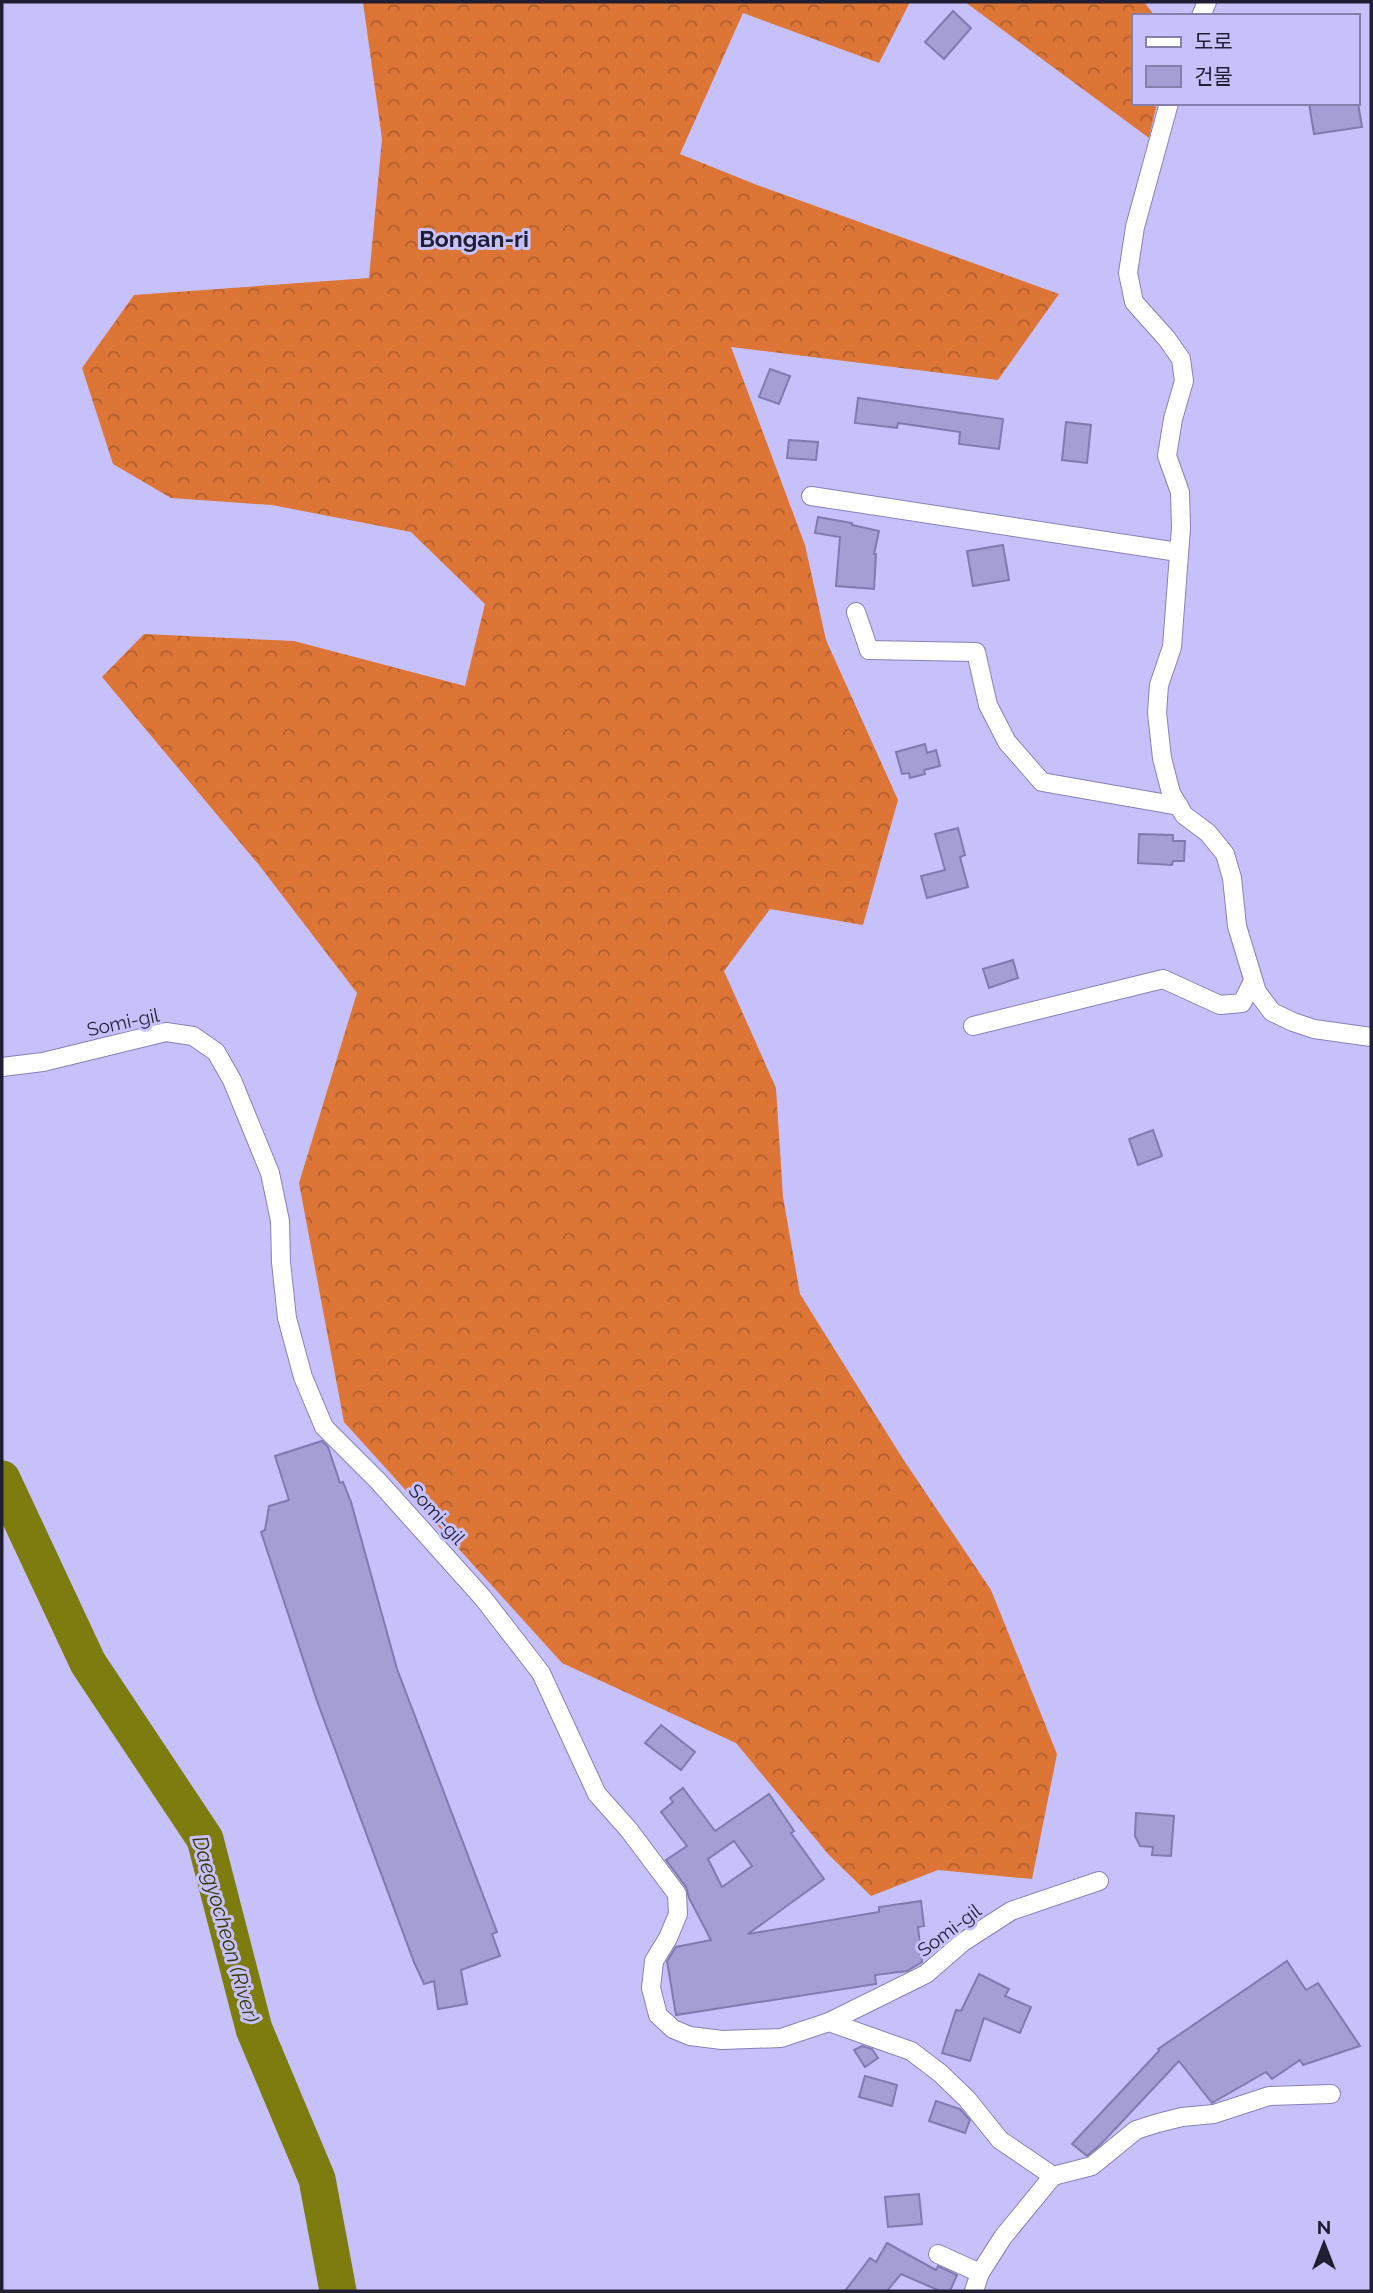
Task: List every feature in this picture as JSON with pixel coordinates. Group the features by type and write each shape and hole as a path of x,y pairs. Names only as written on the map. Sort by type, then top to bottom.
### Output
{"street":[{"path":"1168,105 1135,227 1128,273 1134,302 1181,359 1184,381 1173,419 1167,456 1180,492 1181,528 1172,647 1159,685 1157,713 1162,758 1171,793 1184,814 1208,833 1224,854 1232,878 1237,926 1257,992 1272,1012 1293,1022 1371,1037"},
{"path":"811,496 1178,552"},
{"path":"856,612 869,650 976,652 988,705 1007,742 1042,782 1179,806"},
{"path":"973,1026 1164,979 1220,1005 1242,1003 1253,981"},
{"name":"Somi-gil","path":"2,1067 43,1062 166,1032 194,1036 216,1052 232,1080 270,1173 280,1221 287,1318 303,1377 324,1427 388,1492 483,1598 541,1673 597,1794 629,1830 677,1894 678,1914 654,1961 652,1988 658,2015 673,2029 690,2036 722,2040 780,2038 829,2022 926,1974 963,1942 1011,1911 1099,1881"},
{"path":"829,2022 911,2051 940,2073 967,2099 1000,2140 1052,2176"},
{"path":"938,2254 979,2286 1003,2237 1052,2176 1093,2166 1136,2130 1182,2117 1214,2113 1269,2096 1331,2094"}],"green space":[{"path":"363,2 910,2 879,63 743,13 680,154 757,185 1059,294 998,380 731,347 805,545 826,640 898,800 863,925 770,909 724,971 776,1088 783,1197 800,1294 903,1459 991,1590 1057,1754 1032,1879 938,1870 871,1896 828,1854 736,1743 562,1663 344,1422 299,1183 357,993 259,865 102,677 144,634 294,641 465,686 485,604 411,532 272,505 171,498 113,464 82,368 134,295 369,278 382,139"},
{"path":"965,2 1144,2 1153,14 1132,14 1132,105 1157,105 1149,138"}],"building":[{"path":"953,11 971,28 944,59 925,42"},
{"path":"1309,105 1358,105 1362,127 1314,134"},
{"path":"770,369 790,376 779,404 759,397"},
{"path":"858,398 1003,419 999,449 959,444 960,432 898,423 897,428 855,423"},
{"path":"1066,422 1091,425 1087,463 1062,460"},
{"path":"789,440 818,442 816,460 787,458"},
{"path":"818,517 879,531 874,554 874,589 836,586 840,537 815,533"},
{"path":"1003,545 1009,580 973,586 967,551"},
{"path":"925,744 927,753 936,750 940,766 924,770 925,774 910,778 909,773 902,774 896,752"},
{"path":"958,828 965,855 960,857 968,887 927,898 921,876 945,870 935,834"},
{"path":"1139,834 1173,835 1173,841 1185,841 1184,861 1173,861 1172,865 1138,863"},
{"path":"1013,960 1018,978 989,988 983,969"},
{"path":"1153,1130 1162,1156 1138,1165 1129,1139"},
{"path":"322,1441 328,1447 340,1483 343,1482 351,1502 397,1669 497,1932 492,1934 500,1956 461,1970 467,2004 438,2009 434,1981 424,1984 414,1962 317,1701 261,1532 265,1530 269,1506 289,1500 275,1456"},
{"path":"661,1725 695,1752 681,1770 645,1743"},
{"path":"683,1788 715,1831 769,1794 794,1831 791,1833 824,1879 748,1934 879,1912 879,1907 921,1901 924,1926 918,1927 922,1962 907,1971 875,1975 876,1984 676,2015 667,1961 676,1947 711,1940 686,1887 666,1860 687,1846 661,1812 673,1802 670,1798","holes":["734,1841 752,1866 722,1887 708,1859"]},
{"path":"1136,1813 1174,1816 1171,1856 1152,1855 1153,1847 1140,1846 1135,1836"},
{"path":"1287,1961 1306,1990 1318,1983 1360,2046 1303,2065 1300,2060 1272,2079 1266,2072 1212,2103 1179,2061 1087,2156 1072,2144 1158,2049"},
{"path":"979,1974 1009,1989 1005,1996 1031,2007 1020,2033 984,2018 970,2061 942,2053 956,2010 961,2011"},
{"path":"862,2046 872,2049 878,2058 865,2067 854,2050"},
{"path":"865,2076 897,2085 892,2106 859,2097"},
{"path":"936,2101 960,2109 970,2120 965,2133 929,2121"},
{"path":"919,2194 922,2224 888,2227 885,2197"},
{"path":"887,2243 936,2270 938,2266 957,2275 950,2291 940,2291 901,2274 887,2291 845,2291 870,2258 876,2262"}],"waterway":[{"name":"Daegyocheon (River)","path":"2,1479 88,1663 205,1839 254,2029 317,2179 338,2291"}],"district":[{"name":"Bongan-ri","path":"474,238"}]}
